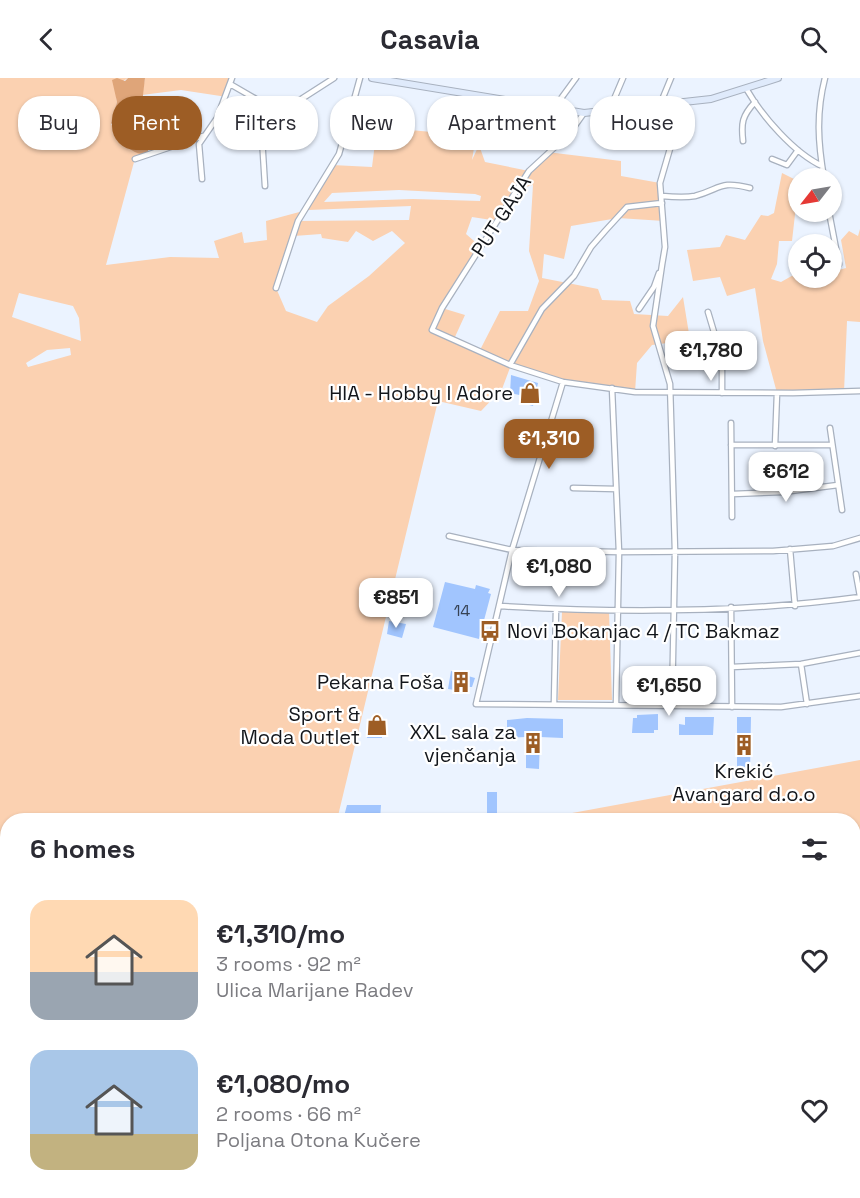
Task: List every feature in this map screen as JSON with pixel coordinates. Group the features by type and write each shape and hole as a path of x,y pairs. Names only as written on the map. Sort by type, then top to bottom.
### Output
{"main road":[{"path":"372,78 481,96"},
{"path":"695,101 747,90 778,78"},
{"path":"578,112 590,113"}],"street":[{"path":"202,179 199,144 218,118 232,78"},
{"path":"305,96 334,78"},
{"path":"276,288 298,221 339,154 360,78"},
{"path":"563,96 576,78"},
{"path":"615,96 623,78"},
{"path":"664,96 671,78"},
{"path":"822,168 818,114 825,78"},
{"path":"230,84 251,96"},
{"path":"747,90 754,102 798,150 807,159 822,165"},
{"path":"743,141 741,122 744,114 754,102"},
{"name":"PUT GAJA","path":"510,364 432,330 442,308 529,171 568,134 584,113"},
{"path":"135,159 203,136"},
{"path":"263,150 265,186"},
{"path":"669,150 662,172 661,196 665,247 653,326 671,393 675,551 672,706"},
{"path":"772,159 788,165 798,150"},
{"path":"661,196 690,196 715,186 731,183 750,188"},
{"path":"662,203 627,207 591,247 574,276 542,309 510,364 563,382 671,393 860,391"},
{"path":"639,309 654,287 662,265"},
{"path":"708,312 722,359 722,393"},
{"path":"563,382 512,550 476,704 554,703 732,707 807,704 860,696"},
{"path":"612,388 619,552 616,704"},
{"path":"775,446 777,393"},
{"path":"731,423 732,517"},
{"path":"830,428 842,510"},
{"path":"731,445 832,445"},
{"path":"733,494 783,492 838,485"},
{"path":"573,488 616,489"},
{"path":"449,536 512,550 619,552 789,549 833,546 860,538"},
{"path":"789,549 795,606"},
{"path":"499,606 556,609 795,606 860,597 856,574"},
{"path":"731,607 732,707"},
{"path":"554,703 556,609"},
{"path":"732,667 801,664 860,653"},
{"path":"801,664 807,704"}],"shaded area":[{"path":"0,78 128,78 115,86 116,96 112,96 112,150 142,150 149,155 134,162 106,265 170,257 219,258 214,241 242,232 244,243 267,240 266,221 303,211 299,221 409,220 411,206 308,210 332,165 372,167 374,150 415,150 415,130 427,132 427,150 474,150 472,160 477,150 481,150 485,162 529,171 547,152 621,161 621,176 660,183 664,221 618,218 571,226 564,259 544,254 542,278 598,289 602,300 630,301 634,314 668,316 683,297 690,340 652,345 637,363 635,392 563,382 511,365 502,389 481,411 438,401 339,813 0,813","holes":["533,185 529,251 539,281 528,311 500,311 480,350 454,339 465,315 442,308 481,247 466,234 472,217 498,221 516,194","399,190 475,194 481,196 480,201 413,199 324,202 332,193","356,231 373,241 392,231 405,243 369,276 328,306 317,322 286,311 276,288 294,236 321,234 322,238 348,242","19,293 73,306 79,318 81,341 12,317","70,348 71,355 28,367 26,363 47,350"]},
{"path":"145,78 232,78 227,96 181,90 142,95"},
{"path":"145,78 143,96 116,96 112,80"},
{"path":"132,150 148,150 149,155 141,154"},
{"path":"782,173 788,176 788,222 794,222 793,234 788,234 788,241 779,241 777,264 771,279 781,282 788,278 788,288 842,288 842,269 846,268 842,239 849,231 858,236 860,229 860,322 847,321 844,392 777,393 763,341 755,288 727,296 720,277 693,281 687,250 720,247 726,235 745,240 761,215 768,216 774,213"},
{"path":"562,612 609,612 612,700 558,700"},
{"path":"860,760 860,813 572,813"}],"building":[{"path":"511,375 538,383 533,406 522,403 524,396 510,393"},
{"path":"445,582 475,589 476,585 490,589 488,593 491,594 479,639 433,627"},
{"path":"389,621 406,624 402,638 387,634"},
{"name":"Pekarna Foša","path":"451,671 475,678 472,687 462,687 461,691 448,689"},
{"path":"658,714 658,730 654,730 654,733 632,733 633,718 637,718 637,715"},
{"path":"685,717 714,717 713,735 679,735 679,724 685,725"},
{"name":"Krekić Avangard d.o.o","path":"737,717 751,717 750,773 743,773 743,777 737,777"},
{"path":"563,719 563,738 540,737 539,769 526,768 526,737 500,738 500,728 507,728 507,720"},
{"name":"Sport & Moda Outlet","path":"371,720 382,721 382,738 367,738"},
{"path":"487,792 497,792 497,813 487,813"},
{"path":"347,805 381,805 380,813 345,813"}],"place":[{"name":"HIA - Hobby I Adore","path":"530,393"},
{"name":"Novi Bokanjac 4 / TC Bakmaz","path":"490,631"},
{"name":"Pekarna Foša","path":"461,682"},
{"name":"Sport & Moda Outlet","path":"377,725"},
{"name":"XXL sala za vjenčanja","path":"533,743"},
{"name":"Krekić Avangard d.o.o","path":"744,745"}]}
